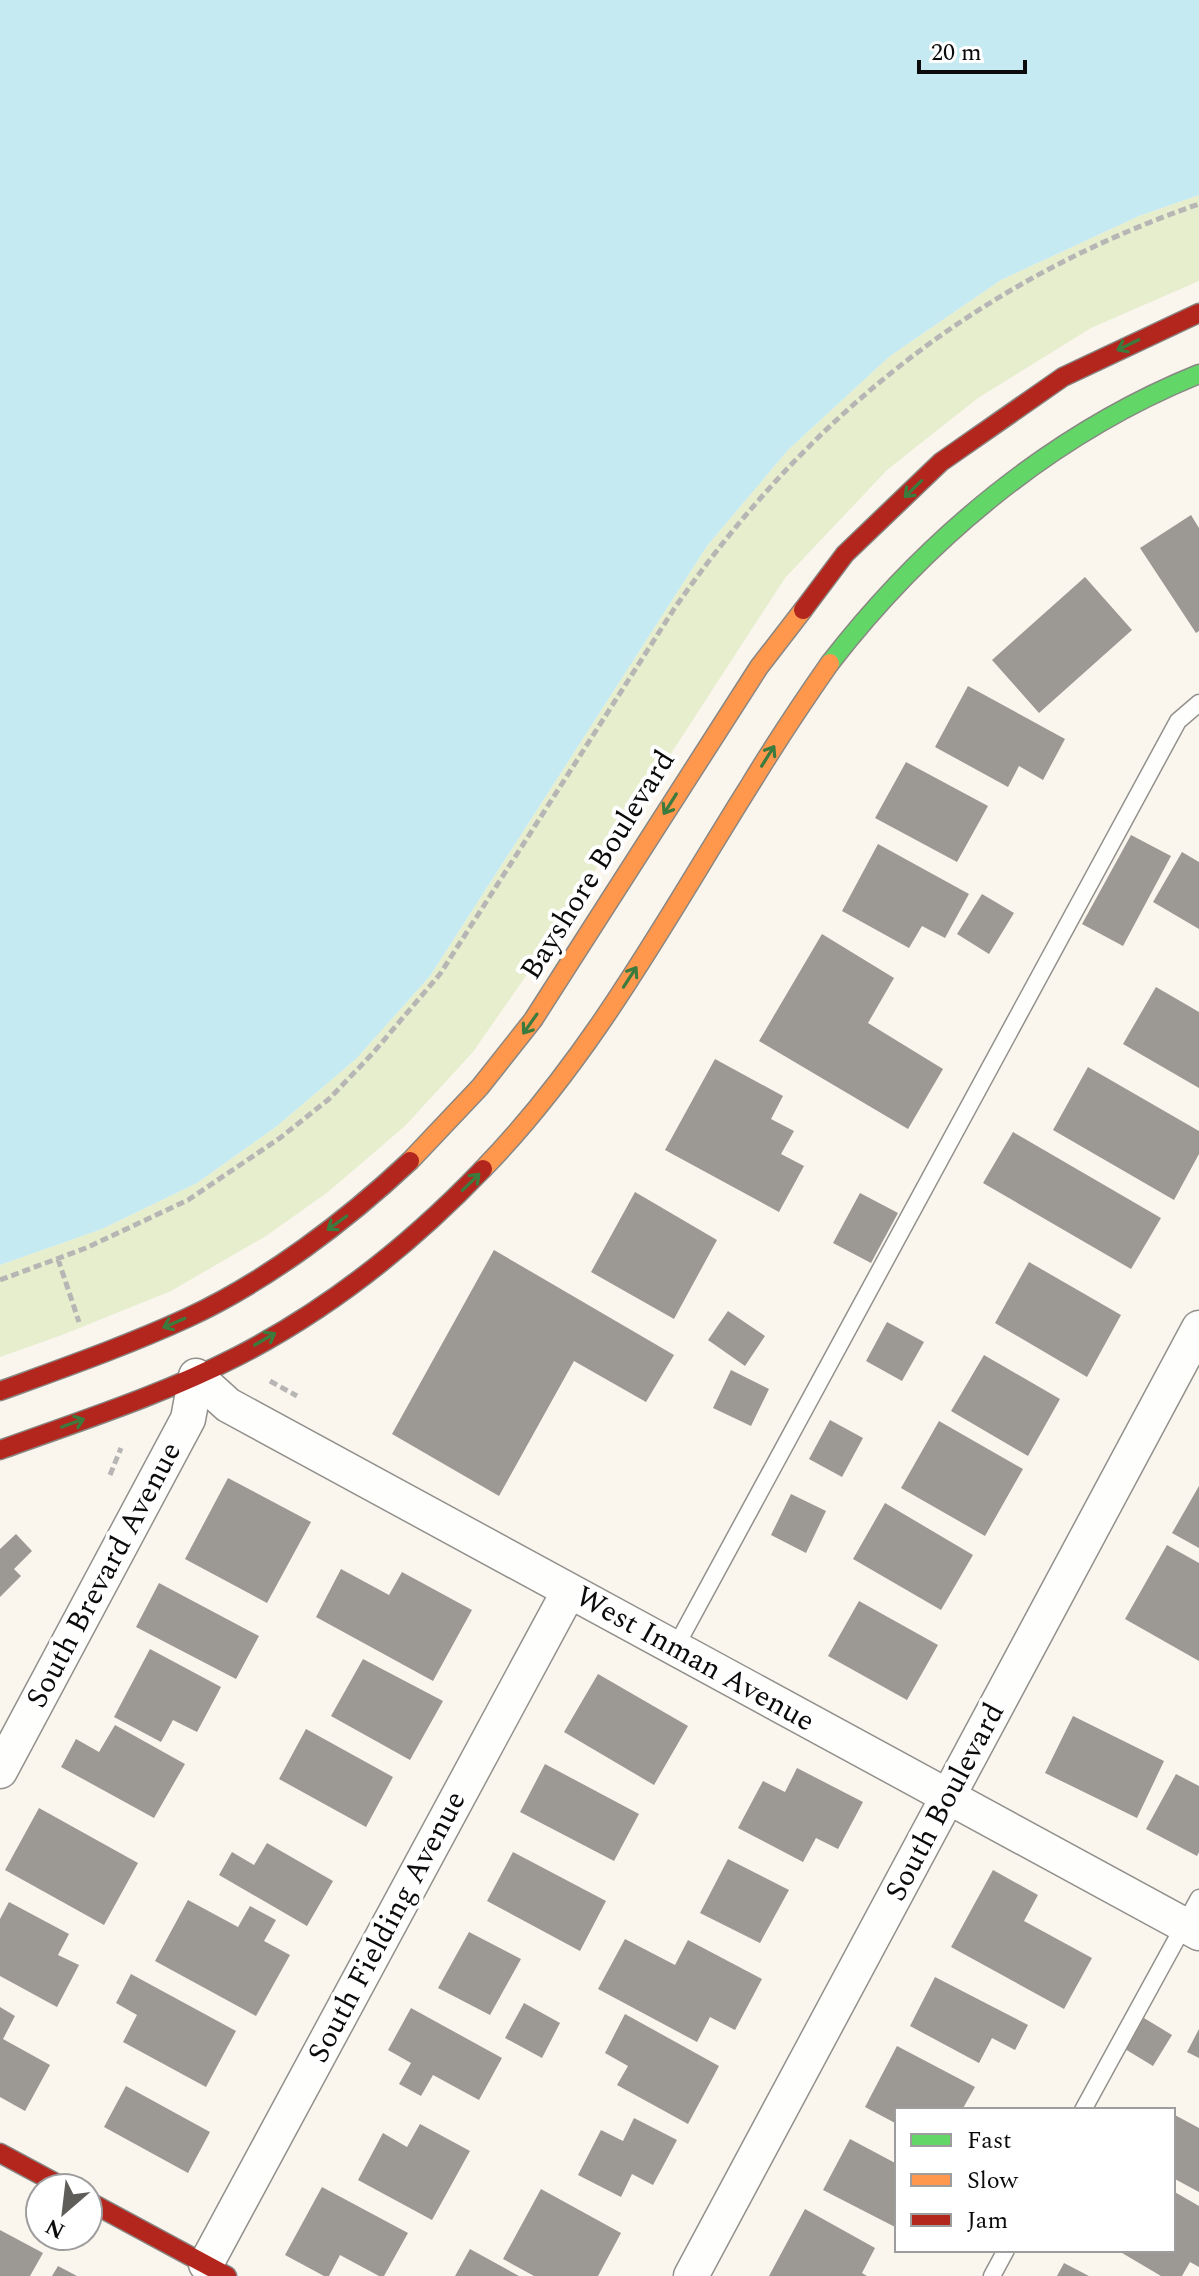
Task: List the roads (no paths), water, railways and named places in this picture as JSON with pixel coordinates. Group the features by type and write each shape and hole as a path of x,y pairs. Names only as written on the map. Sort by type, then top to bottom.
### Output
{"main road":[{"name":"Bayshore Boulevard","path":"0,1391 189,1317 243,1287 345,1218 398,1174 454,1119 495,1072 533,1020 751,678 845,554 941,462 1063,377 1199,313"},
{"path":"0,1450 200,1364 231,1359 297,1321 359,1279 419,1231 503,1149 555,1087 602,1021 790,721 833,659 917,563 1011,481 1078,437 1199,374"},
{"path":"223,1317 243,1287"},
{"path":"0,2153 35,2172"},
{"path":"104,2210 216,2270"}],"street":[{"name":"South Boulevard","path":"691,2276 1199,1328"},
{"name":"West Inman Avenue","path":"200,1364 228,1405 948,1796 1194,1919"},
{"name":"South Brevard Avenue","path":"0,1771 188,1419 200,1364"},
{"name":"South Fielding Avenue","path":"216,2270 569,1591"}],"lane":[{"path":"675,1648 1178,721 1199,703"},
{"path":"1084,2108 1194,1919"},
{"path":"992,2276 1005,2252"}],"water":[{"path":"0,0 1199,0 1199,195 1139,216 1001,280 890,356 788,450 707,546 430,976 356,1059 277,1126 197,1183 102,1229 0,1265"}]}
